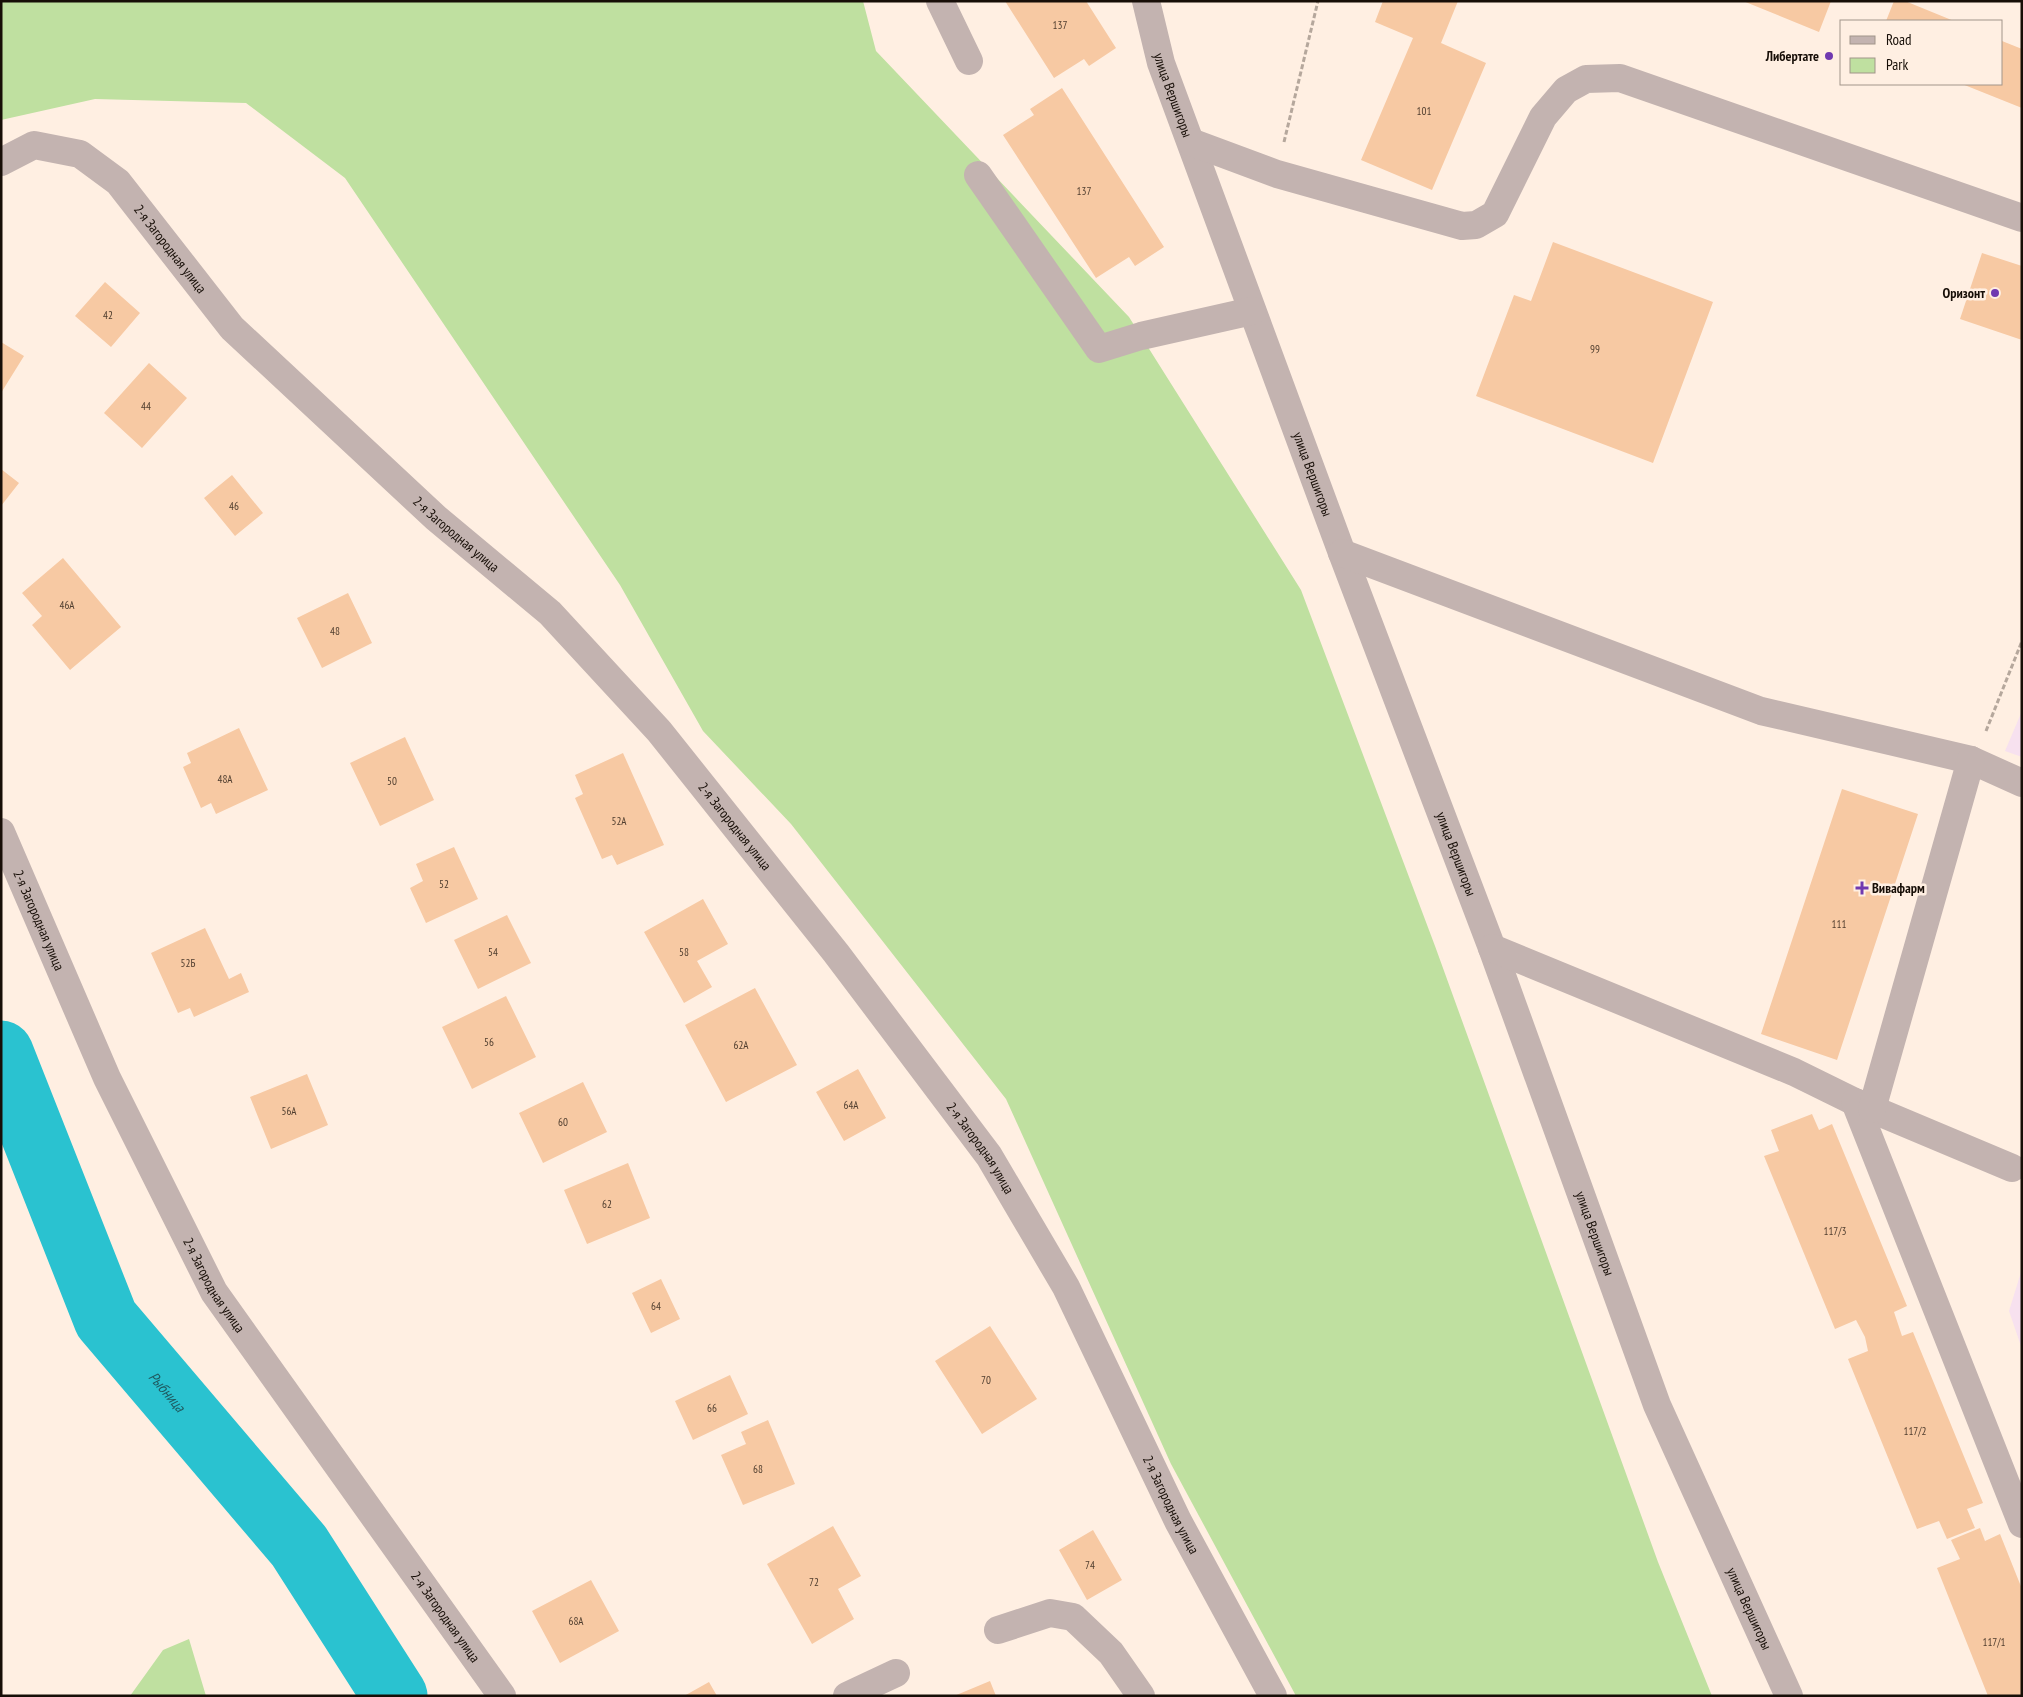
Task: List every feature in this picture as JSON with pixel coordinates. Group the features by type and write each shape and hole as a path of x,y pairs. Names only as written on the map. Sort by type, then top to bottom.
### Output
{"street":[{"path":"940,1 969,61"},
{"name":"улица Вершигоры","path":"1146,1 1161,63 1342,553 1492,948 1656,1405 1789,1696"},
{"path":"1191,142 1277,174 1462,226 1476,225 1495,214 1543,117 1566,90 1586,79 1620,78 2022,218"},
{"name":"2-я Загородная улица","path":"1,162 34,145 80,154 118,182 232,328 436,518 550,613 659,731 836,953 989,1156 1066,1287 1178,1521 1273,1696"},
{"path":"978,175 1099,349 1141,336 1252,311"},
{"path":"1342,553 1761,711 1971,760 2022,783"},
{"path":"1971,760 1863,1105 2022,1524"},
{"name":"2-я Загородная улица","path":"1,832 107,1078 214,1292 502,1696"},
{"path":"1492,948 1794,1072 1863,1105 2012,1168"},
{"path":"998,1630 1050,1613 1072,1618 1111,1653 1141,1696"},
{"path":"846,1696 896,1673"}],"path":[{"path":"1277,174 1318,1"},
{"path":"1971,760 1988,728 2022,641"}],"shaded area":[{"path":"2022,711 2022,757 2005,751"},
{"path":"2022,1269 2022,1349 2009,1311"}],"green space":[{"path":"1,1 863,1 876,51 1129,317 1301,590 1435,946 1658,1562 1712,1696 1296,1696 1171,1464 1006,1099 791,824 703,731 620,585 345,178 246,103 95,99 1,120"},
{"path":"189,1639 206,1696 130,1696 163,1650"}],"building":[{"path":"1005,1 1086,1 1116,48 1089,66 1084,59 1054,78"},
{"path":"1383,1 1458,1 1441,43 1486,63 1432,190 1361,160 1413,38 1375,22"},
{"path":"1743,1 1831,1 1819,32"},
{"path":"1894,1 1905,1 1952,20 1886,20"},
{"path":"2003,41 2022,49 2022,108 1964,85 2003,85"},
{"path":"1062,88 1164,247 1135,266 1129,257 1096,278 1003,135 1034,115 1030,109"},
{"path":"1553,242 1713,302 1653,463 1476,396 1514,295 1531,301"},
{"name":"Оризонт","path":"1982,253 2022,266 2022,340 1960,319"},
{"path":"105,282 140,313 111,347 75,316"},
{"path":"1,342 24,356 1,393"},
{"path":"149,363 187,398 142,448 104,413"},
{"path":"1,469 19,483 1,506"},
{"path":"232,475 263,513 235,536 204,498"},
{"path":"63,558 121,627 70,670 32,625 42,616 22,593"},
{"path":"348,593 372,643 322,668 297,618"},
{"path":"239,728 268,790 216,814 211,803 201,808 183,767 191,763 187,753"},
{"path":"405,737 434,800 380,826 350,763"},
{"path":"623,753 664,845 617,865 612,855 602,859 575,798 583,794 575,775"},
{"path":"1842,789 1918,814 1837,1060 1761,1034"},
{"path":"454,847 478,899 426,923 410,888 423,881 416,864"},
{"path":"703,899 728,944 697,961 712,987 684,1003 644,932"},
{"path":"507,915 531,963 478,989 454,940"},
{"path":"205,928 229,979 241,973 249,992 194,1017 190,1008 178,1013 151,953"},
{"path":"755,988 797,1065 726,1102 685,1025"},
{"path":"506,996 536,1057 472,1089 442,1027"},
{"path":"858,1069 886,1118 844,1141 816,1092"},
{"path":"307,1074 328,1125 271,1149 250,1097"},
{"path":"583,1082 607,1132 543,1163 519,1113"},
{"path":"1812,1114 1819,1130 1832,1124 1907,1306 1894,1312 1902,1336 1913,1332 1983,1503 1967,1509 1975,1528 1947,1539 1939,1521 1917,1529 1848,1359 1868,1351 1865,1337 1856,1320 1835,1329 1764,1156 1779,1151 1771,1130"},
{"path":"628,1163 650,1218 587,1244 564,1190"},
{"path":"661,1279 680,1319 651,1333 632,1293"},
{"path":"990,1326 1037,1399 982,1434 935,1361"},
{"path":"730,1375 748,1414 693,1440 675,1401"},
{"path":"768,1420 795,1484 743,1505 721,1455 746,1444 741,1432"},
{"path":"833,1526 861,1576 838,1589 854,1619 812,1644 767,1564"},
{"path":"1980,1528 1985,1541 2000,1534 2022,1589 2022,1696 1988,1696 1937,1568 1960,1559 1951,1540"},
{"path":"1093,1530 1122,1580 1087,1600 1059,1550"},
{"path":"591,1580 619,1631 560,1663 532,1611"},
{"path":"990,1681 996,1696 954,1696"},
{"path":"709,1682 717,1696 684,1696"}],"waterway":[{"name":"Рыбница","path":"1,1053 106,1319 299,1546 395,1696"}],"place":[{"name":"Либертате","path":"1829,56"},
{"name":"Оризонт","path":"1995,293"},
{"name":"Вивафарм","path":"1862,888"}]}
